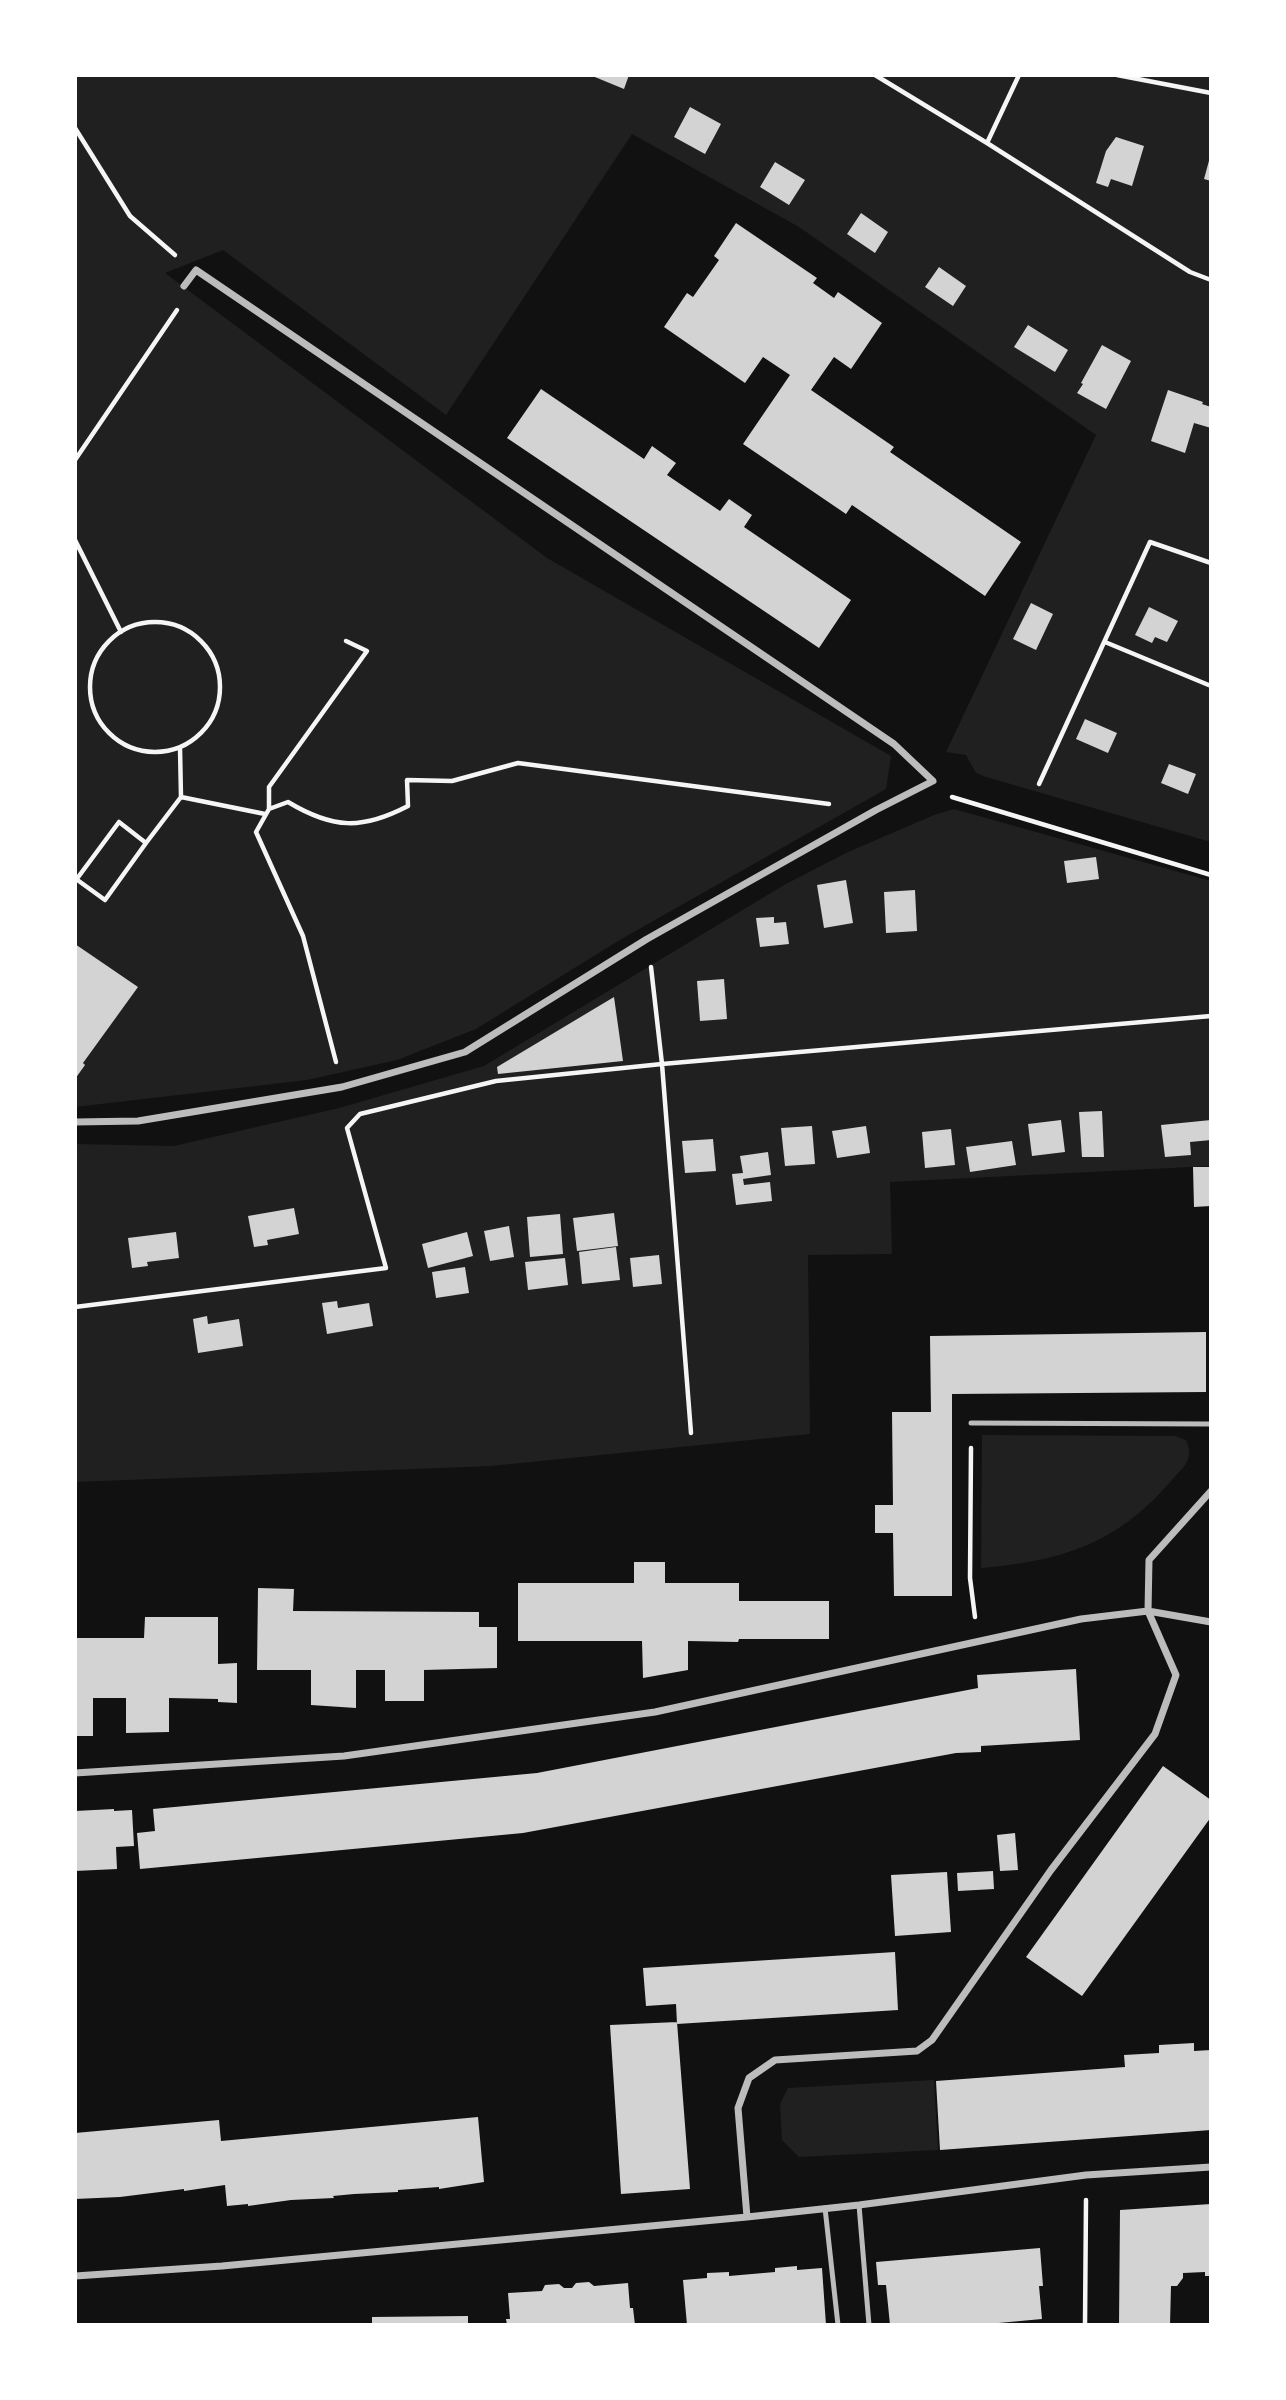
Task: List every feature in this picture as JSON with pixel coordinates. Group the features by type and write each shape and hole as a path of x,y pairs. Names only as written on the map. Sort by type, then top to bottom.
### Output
{"street":[{"path":"75,1122 138,1121 342,1087 465,1052 647,940 876,810 933,781 894,744 196,270 184,286"},
{"path":"747,2217 738,2108 749,2078 775,2060 917,2051 932,2040 1051,1870 1155,1734 1176,1675 1148,1611 1149,1560 1211,1491"},
{"path":"75,1773 344,1756 655,1712 1081,1619 1148,1611 1211,1622"},
{"path":"75,2276 222,2266 747,2217 1086,2175 1211,2167"}],"lane":[{"path":"971,1423 1211,1424"},
{"path":"859,2205 869,2325"},
{"path":"825,2208 838,2325"}],"path":[{"path":"875,75 1190,272 1211,280"},
{"path":"987,143 1019,75"},
{"path":"1117,75 1211,93"},
{"path":"75,128 130,216 196,270"},
{"path":"75,460 176,314 184,286"},
{"path":"75,540 121,632"},
{"path":"1039,784 1150,542 1211,564"},
{"path":"140,623 171,624 198,638 211,653 219,674 220,697 213,718 199,736 180,748 158,752 136,749 116,739 101,722 92,704 90,683 95,663 106,642 121,632 140,623"},
{"path":"342,1087 303,936 256,832 269,808 269,787 367,651 346,641"},
{"path":"1105,642 1211,686"},
{"path":"146,843 119,822 76,879 105,900 181,797 180,748"},
{"path":"269,808 288,802 307,814 331,822 359,824 386,817 408,806 407,780 452,781 517,763 876,810"},
{"path":"933,781 953,798 1211,875"},
{"path":"181,797 265,814"},
{"path":"647,940 662,1064 691,1433"},
{"path":"75,1307 386,1268 347,1128 360,1114 496,1082 662,1064 1211,1016"},
{"path":"971,1423 970,1578 978,1643"},
{"path":"1084,2325 1086,2175"}],"shaded area":[{"path":"75,75 1211,75 1211,842 986,777 976,773 966,755 946,752 1096,435 799,227 632,134 446,415 223,250 165,273 547,558 891,756 886,789 618,941 476,1029 397,1060 307,1080 75,1107"},
{"path":"954,809 1211,881 1211,1166 890,1182 892,1254 808,1255 810,1434 491,1466 75,1482 75,1144 174,1146 339,1108 484,1066 784,885 848,852"},
{"path":"982,1435 1175,1436 1186,1440 1189,1453 1183,1467 1151,1503 1109,1534 1062,1554 981,1568"},
{"path":"934,2080 938,2150 799,2157 782,2140 780,2104 788,2088"}],"building":[{"path":"590,75 629,75 624,89"},
{"path":"690,107 721,124 705,154 674,137"},
{"path":"1116,137 1144,146 1132,186 1111,179 1108,187 1096,183 1106,151"},
{"path":"1211,157 1211,181 1204,179"},
{"path":"775,162 805,180 789,205 760,187"},
{"path":"861,213 888,232 875,253 847,234"},
{"path":"736,223 817,278 813,283 834,298 838,292 882,323 851,369 834,357 811,390 894,447 890,452 1021,542 985,596 852,505 846,514 743,444 790,375 763,357 745,383 664,327 687,293 693,297 719,260 714,256"},
{"path":"939,267 966,286 953,306 925,287"},
{"path":"1028,325 1068,350 1055,372 1014,347"},
{"path":"1102,345 1131,361 1106,409 1077,393"},
{"path":"541,389 644,459 652,446 676,463 667,475 720,511 729,499 752,515 744,527 851,600 819,648 507,438"},
{"path":"1168,390 1211,407 1211,428 1194,423 1185,453 1151,441"},
{"path":"1031,603 1053,614 1036,650 1013,639"},
{"path":"1149,607 1178,621 1167,642 1155,637 1152,643 1135,635"},
{"path":"1085,719 1117,733 1108,753 1076,739"},
{"path":"1169,764 1196,774 1188,794 1161,783"},
{"path":"1096,857 1099,879 1067,883 1064,861"},
{"path":"846,880 853,923 824,928 817,885"},
{"path":"915,890 917,931 886,933 884,892"},
{"path":"774,917 774,923 786,922 789,944 760,947 756,918"},
{"path":"75,944 138,987 83,1063 85,1065 75,1079"},
{"path":"724,979 727,1019 700,1021 697,981"},
{"path":"614,997 623,1061 498,1074 497,1067"},
{"path":"1102,1111 1104,1157 1082,1157 1079,1112"},
{"path":"1061,1120 1065,1152 1032,1156 1028,1124"},
{"path":"1211,1120 1211,1140 1190,1142 1191,1155 1165,1157 1161,1125"},
{"path":"812,1126 815,1164 785,1166 781,1128"},
{"path":"866,1126 870,1153 837,1158 832,1131"},
{"path":"951,1129 955,1165 925,1168 922,1132"},
{"path":"713,1139 716,1171 685,1173 682,1141"},
{"path":"1012,1141 1016,1165 970,1172 966,1147"},
{"path":"768,1152 771,1175 743,1179 744,1185 770,1182 772,1201 736,1205 732,1174 743,1173 740,1156"},
{"path":"1193,1167 1211,1167 1211,1206 1194,1207"},
{"path":"294,1208 299,1234 267,1240 268,1245 254,1247 248,1216"},
{"path":"614,1213 618,1246 577,1251 573,1218"},
{"path":"560,1214 563,1254 530,1257 527,1217"},
{"path":"509,1226 514,1257 490,1261 484,1231"},
{"path":"176,1232 179,1258 147,1262 148,1266 132,1268 128,1238"},
{"path":"467,1232 473,1256 428,1268 422,1244"},
{"path":"616,1247 620,1280 582,1284 579,1252"},
{"path":"659,1255 662,1284 633,1287 630,1258"},
{"path":"565,1258 568,1285 528,1290 525,1262"},
{"path":"465,1267 469,1293 436,1298 432,1272"},
{"path":"337,1301 338,1308 369,1303 373,1326 327,1334 322,1303"},
{"path":"207,1316 208,1324 239,1319 243,1346 198,1353 193,1319"},
{"path":"1206,1332 1206,1392 952,1394 952,1596 894,1596 893,1533 875,1533 875,1505 893,1505 892,1412 931,1412 930,1336"},
{"path":"634,1562 665,1562 665,1583 739,1583 739,1601 829,1601 829,1639 688,1641 688,1670 643,1678 642,1641 518,1641 518,1583 634,1583"},
{"path":"258,1588 294,1589 293,1611 479,1612 479,1627 497,1627 497,1668 424,1670 424,1701 385,1701 385,1670 356,1670 356,1708 311,1705 311,1670 257,1670"},
{"path":"145,1617 218,1617 218,1664 237,1663 237,1703 218,1702 218,1699 169,1698 169,1732 126,1733 126,1698 93,1698 93,1736 75,1736 75,1638 144,1638"},
{"path":"1076,1669 1080,1740 981,1746 981,1752 956,1753 523,1833 140,1869 137,1833 155,1831 153,1809 537,1773 978,1688 977,1675"},
{"path":"1163,1766 1211,1800 1211,1817 1082,1996 1026,1957"},
{"path":"132,1810 134,1846 116,1847 117,1869 75,1871 75,1811"},
{"path":"1015,1833 1018,1870 1000,1871 997,1835"},
{"path":"993,1871 994,1889 958,1891 957,1873"},
{"path":"947,1872 951,1932 895,1936 891,1875"},
{"path":"895,1952 898,2010 677,2024 676,2004 646,2006 643,1968"},
{"path":"677,2022 690,2189 621,2194 610,2025"},
{"path":"1194,2043 1194,2051 1211,2050 1211,2130 940,2150 936,2081 1125,2067 1124,2055 1159,2053 1159,2045"},
{"path":"478,2117 484,2182 439,2189 398,2190 248,2206 227,2206 225,2185 120,2197 75,2199 75,2133 219,2120 221,2141"},
{"path":"1211,2204 1211,2276 1205,2276 1205,2272 1183,2273 1177,2286 1171,2286 1170,2325 1119,2325 1120,2210"},
{"path":"1040,2248 1042,2319 977,2325 890,2325 886,2285 878,2285 876,2262"},
{"path":"797,2266 797,2270 822,2268 826,2325 687,2325 683,2280 707,2278 707,2273 729,2272 729,2276 775,2272 775,2268"},
{"path":"589,2282 594,2286 628,2283 630,2308 633,2308 635,2325 507,2325 506,2319 510,2319 508,2293 542,2291 545,2285 559,2284 564,2288 572,2288 576,2283"},
{"path":"468,2316 468,2325 372,2325 372,2317"}]}
